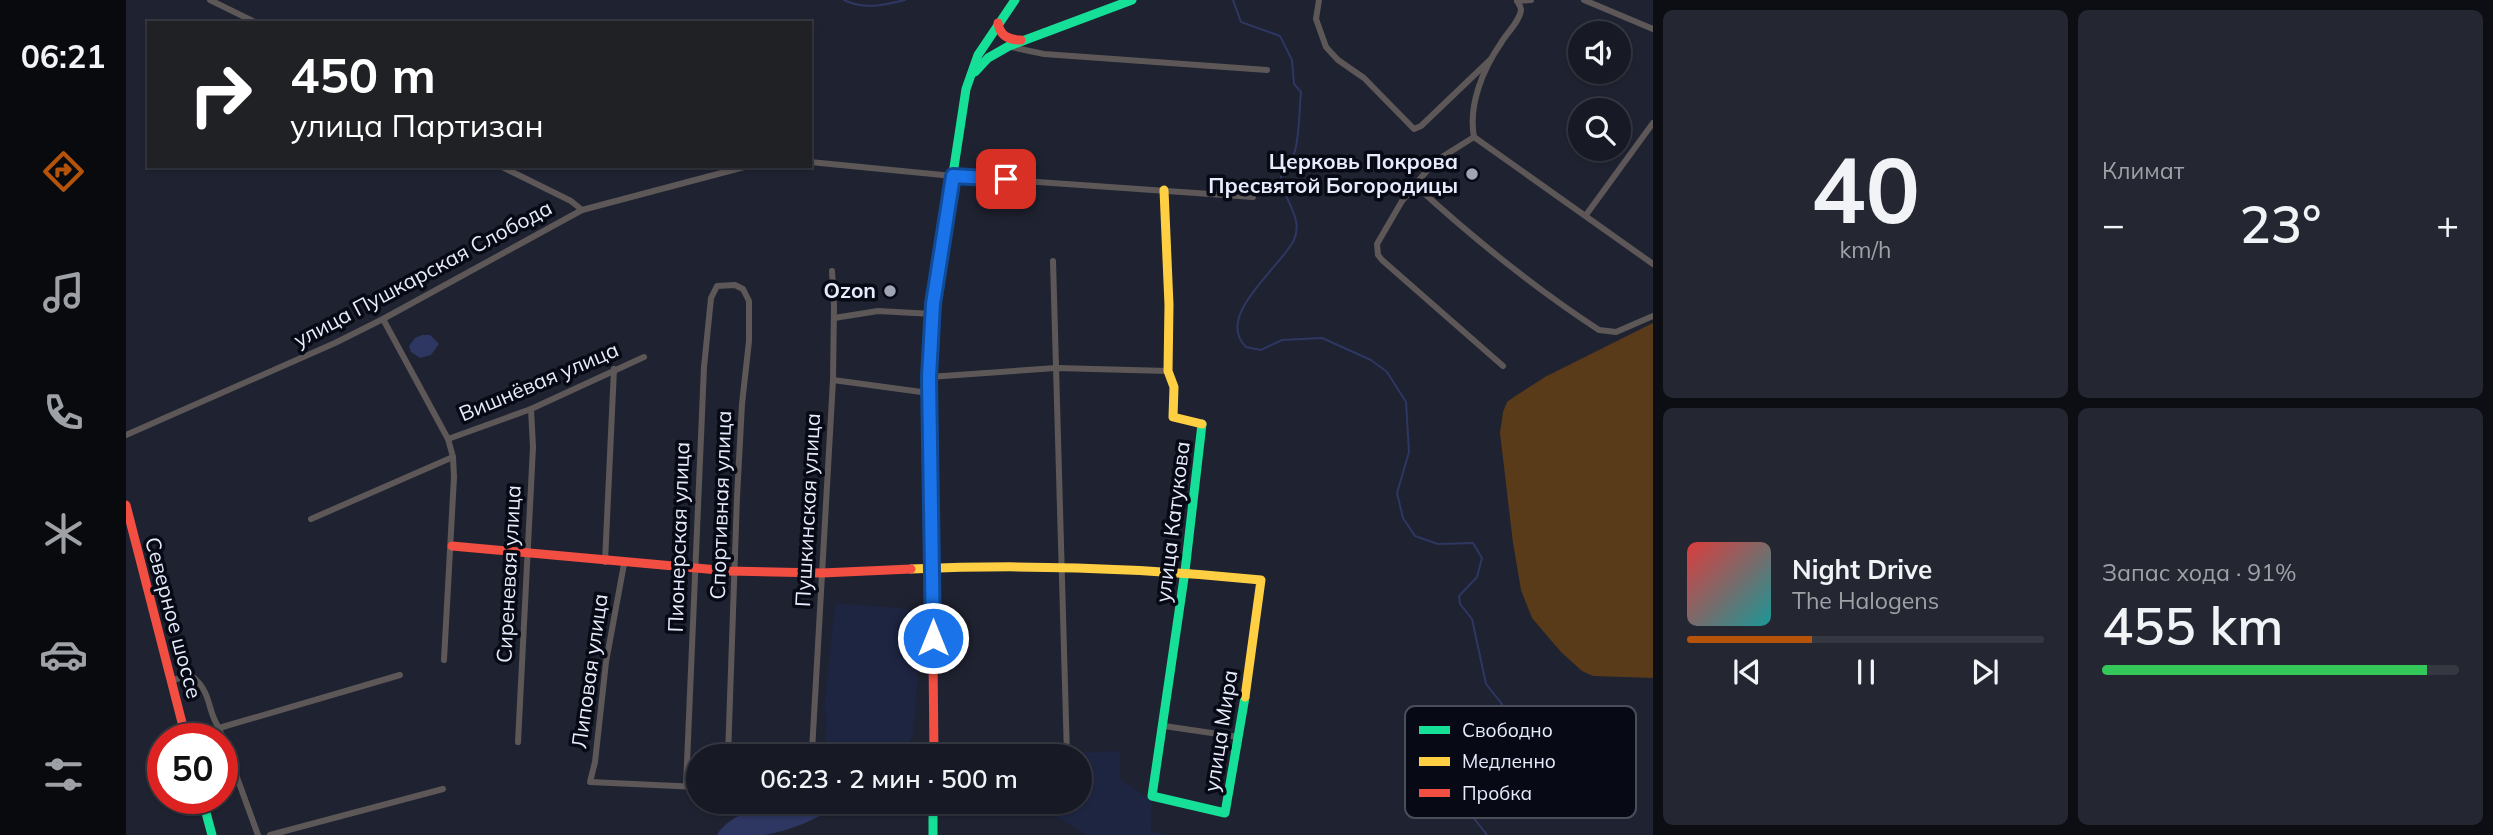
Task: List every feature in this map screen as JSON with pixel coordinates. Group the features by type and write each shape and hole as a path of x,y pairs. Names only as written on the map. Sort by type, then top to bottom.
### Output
{"street":[{"path":"209,0 253,21"},
{"path":"966,89 981,64 1009,46 1132,0"},
{"path":"1319,0 1316,19 1326,47 1338,60 1364,78 1414,129 1421,127 1490,60 1518,18 1521,10 1517,1 1531,0"},
{"path":"1584,0 1653,29"},
{"path":"934,744 929,393 933,314 966,89 978,55 1014,2"},
{"path":"998,23 1000,33 1009,39 1025,40"},
{"path":"1009,46 1044,54 1267,70"},
{"path":"1490,60 1478,91 1472,126 1474,136 1653,264"},
{"path":"1586,215 1653,123"},
{"path":"1474,136 1441,155 1415,185 1380,236 1377,244 1378,255 1503,366"},
{"path":"812,162 953,176 1253,197"},
{"path":"504,168 582,209"},
{"name":"улица Пушкарская Слобода","path":"126,435 292,363 383,319 582,209 740,168"},
{"path":"1415,185 1510,268 1599,330 1615,332 1653,316"},
{"name":"улица Катукова","path":"1152,796 1164,726 1203,426 1202,423 1173,417 1173,382 1172,374 1168,371 1169,305 1164,190"},
{"path":"1053,261 1068,744"},
{"name":"Пушкинская улица","path":"812,744 833,380 832,271"},
{"name":"Спортивная улица","path":"714,290 717,286 735,285 743,289 749,301 728,744"},
{"name":"Пионерская улица","path":"688,744 704,367 714,290"},
{"path":"834,318 878,311 933,314"},
{"path":"383,319 448,439 453,457 452,546 444,660"},
{"name":"Вишнёвая улица","path":"448,439 531,409 644,357"},
{"path":"929,377 1056,368 1168,371"},
{"path":"605,562 614,369"},
{"path":"833,380 929,393"},
{"name":"Сиреневая улица","path":"518,742 533,447 531,409"},
{"path":"311,519 453,457"},
{"name":"Северное шоссе","path":"126,505 182,723"},
{"path":"452,546 624,564 822,573 1063,566 1185,571"},
{"name":"Липовая улица","path":"624,564 606,663 595,762 590,782 686,786"},
{"name":"улица Мира","path":"1152,796 1225,813 1239,737 1261,580 1185,571"},
{"path":"236,723 400,675"},
{"path":"171,680 192,677 196,680 206,691 216,723"},
{"path":"1164,726 1239,737"},
{"path":"238,780 258,835"},
{"path":"270,835 443,789"},
{"path":"206,814 212,835"},
{"path":"933,814 933,835"}],"shaded area":[{"path":"1653,323 1653,678 1593,676 1582,671 1561,652 1532,618 1521,590 1500,433 1503,412 1507,402 1545,377"},
{"path":"430,335 439,344 431,355 420,358 411,352 409,346 415,338"},
{"path":"835,603 923,610 913,735 908,744 825,744 824,709"},
{"path":"1120,751 1120,779 1152,801 1151,831 1169,835 1087,835 1051,814 1092,814 1092,752"},
{"path":"744,814 822,814 780,832 762,835 717,835 735,818"}],"waterway":[{"path":"844,0 867,6 905,0"},
{"path":"1233,0 1241,22 1280,36 1292,60 1294,84 1301,92 1295,151 1282,171 1281,179 1295,216 1294,240 1243,307 1238,321 1238,335 1246,347 1261,350 1282,340 1322,338 1371,360 1387,372 1406,402 1409,452 1397,493 1403,518 1415,536 1438,544 1473,543 1482,558 1477,577 1459,596 1460,604 1472,619 1486,684 1501,706"},
{"path":"1474,818 1487,835"}],"traffic: fast":[{"path":"930,352 933,304 966,89 978,55 1015,0"},
{"path":"975,72 988,58 1009,46 1132,0"},
{"path":"1202,424 1185,571 1152,796 1225,813 1245,697"},
{"path":"206,814 212,835"},
{"path":"933,814 933,835"}],"traffic: slow":[{"path":"1164,190 1169,305 1168,371 1174,387 1173,417 1202,424"},
{"path":"911,569 1086,568 1261,580 1245,697"}],"traffic: jam":[{"path":"998,23 1006,36 1021,40"},
{"path":"930,352 934,744"},
{"path":"126,505 182,723"},
{"path":"452,546 729,571 822,573 911,569"}],"place":[{"name":"Церковь Покрова Пресвятой Богородицы","path":"1472,174"},
{"name":"Ozon","path":"890,291"}],"route":[{"path":"933,638 929,377 933,304 953,176 1006,179"}]}
